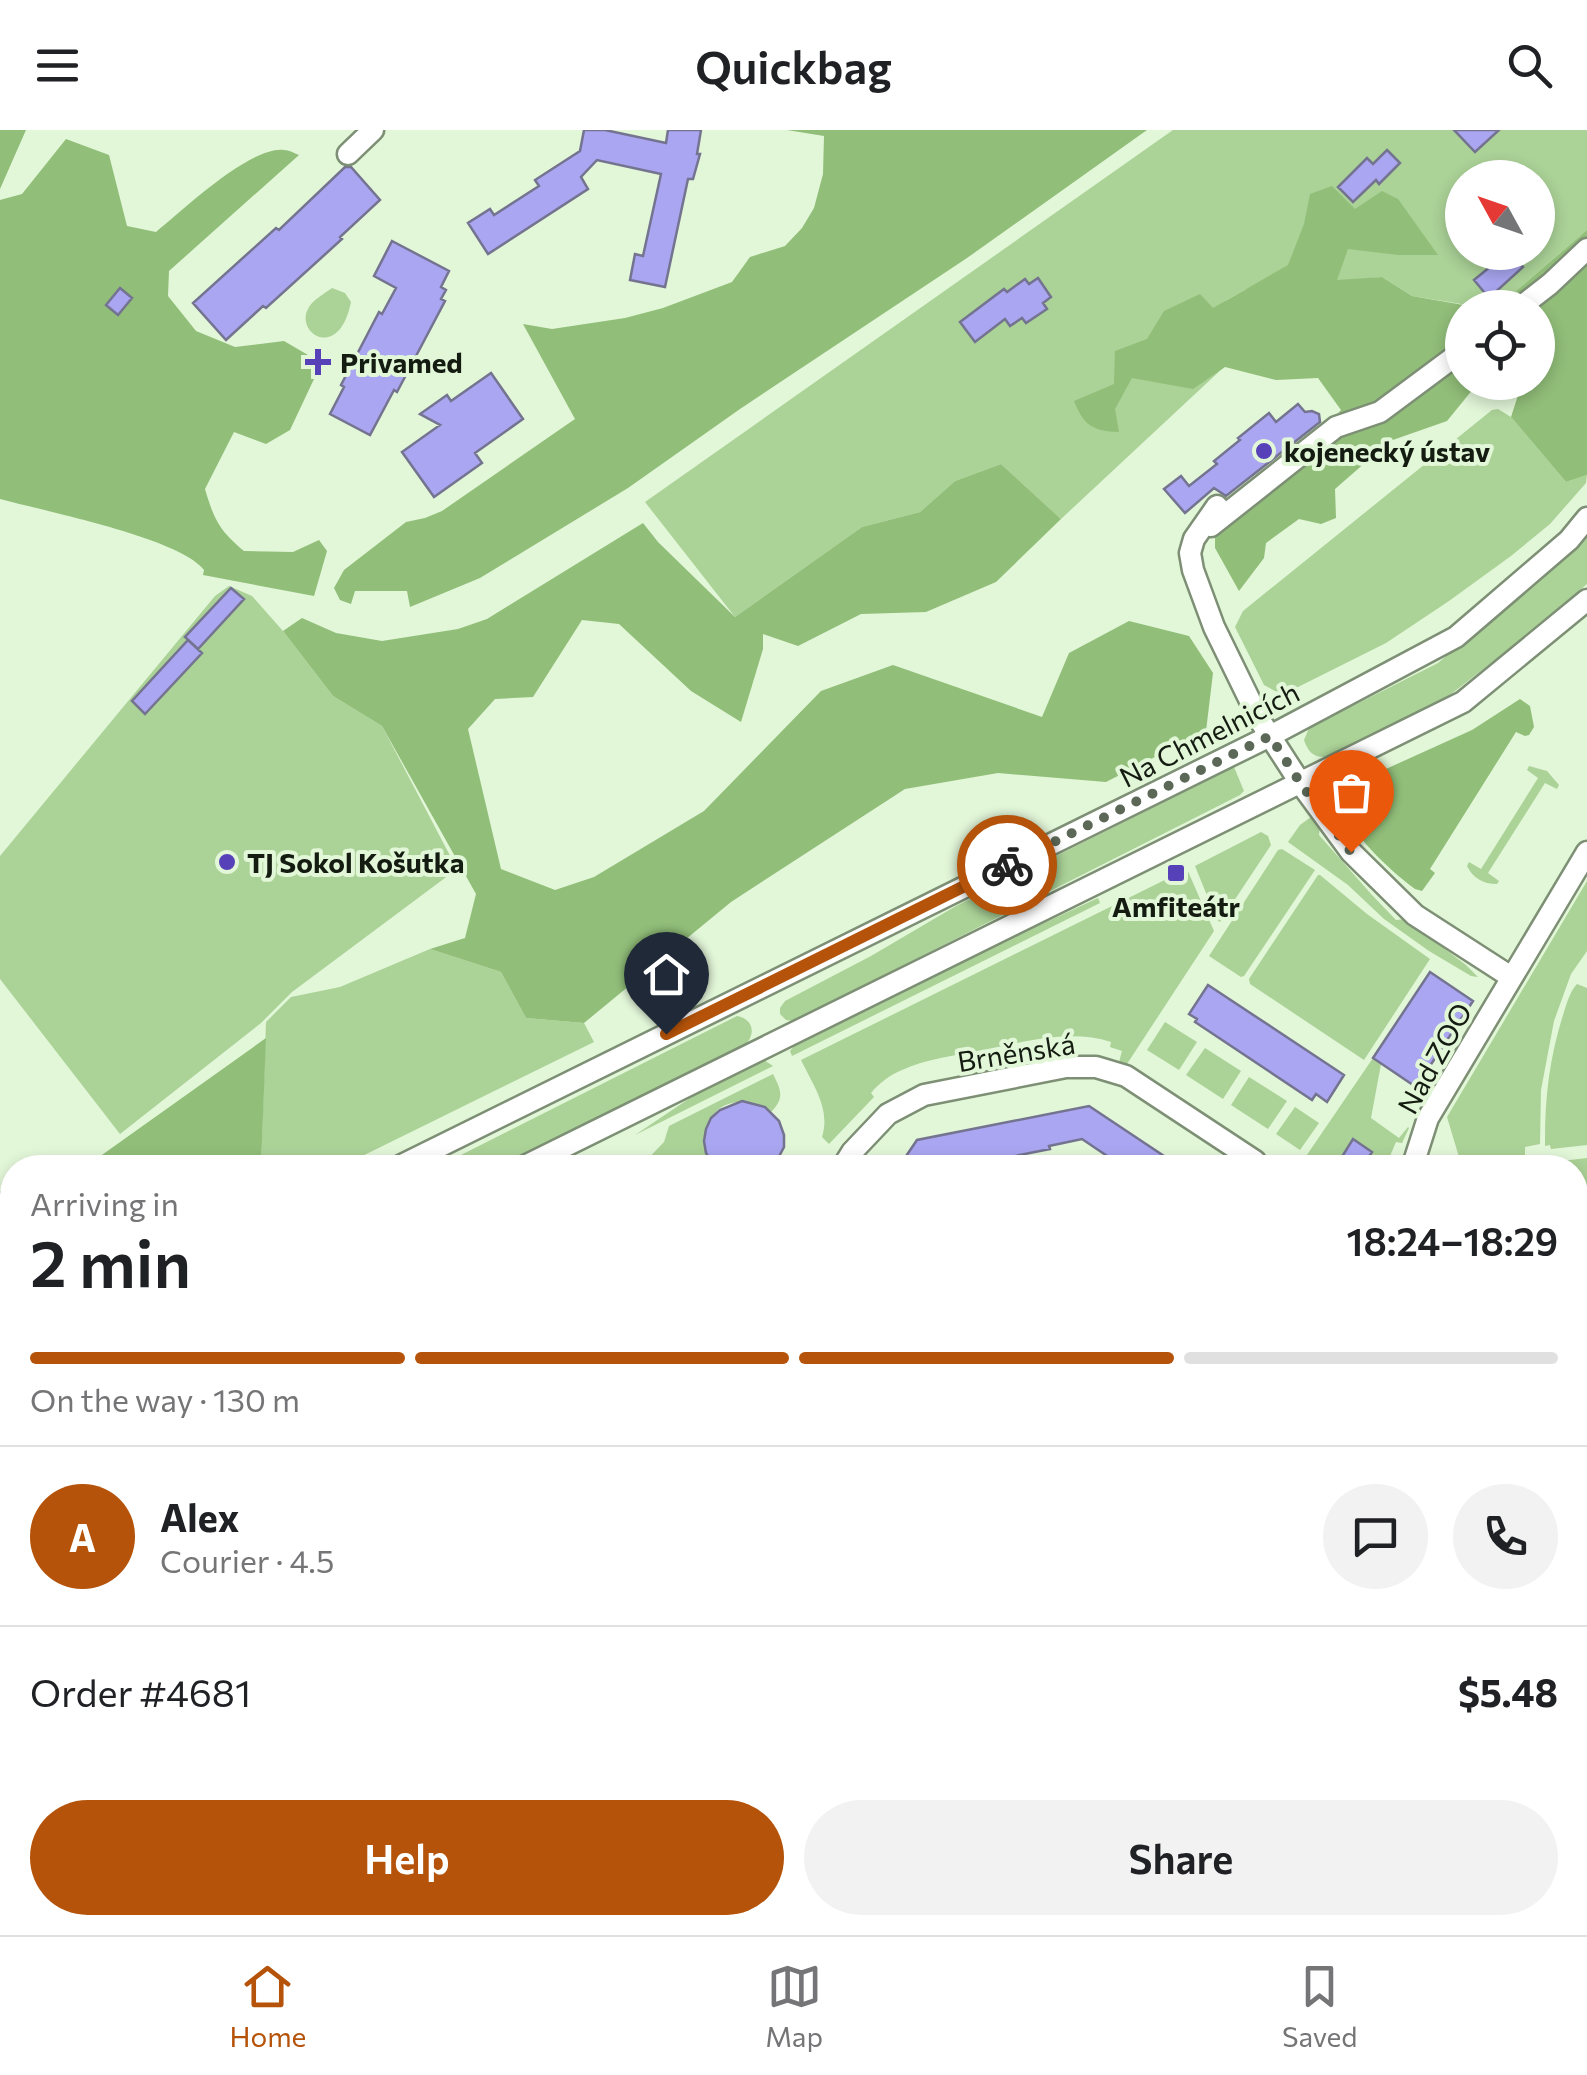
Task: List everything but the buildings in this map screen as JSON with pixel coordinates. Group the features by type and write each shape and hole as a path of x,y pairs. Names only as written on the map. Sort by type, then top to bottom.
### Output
{"street":[{"path":"348,154 373,130"},
{"path":"1542,290 1587,249"},
{"path":"1194,539 1336,427 1380,412 1445,364"},
{"path":"1217,506 1194,539 1190,553 1193,570 1214,627 1259,719 1351,852 1415,915 1512,978"},
{"name":"Na Chmelnicích","path":"420,1155 1270,736 1456,637 1570,540 1587,518"},
{"path":"547,1155 1464,702 1587,600"},
{"name":"Nad ZOO","path":"1416,1155 1428,1118 1587,852"},
{"name":"Brněnská","path":"850,1155 888,1114 924,1095 1066,1068 1096,1068 1126,1076 1246,1155"}],"green space":[{"path":"0,130 26,130 0,189"},
{"path":"787,130 1147,130 967,258 628,488 480,578 410,607 407,591 355,591 351,604 340,600 334,588 344,570 406,522 442,511 575,419 523,324 552,329 663,308 732,282 750,257 785,246 814,208 823,174 824,136"},
{"path":"1173,130 1587,130 1587,230 1555,258 1555,160 1445,160 1445,270 1541,270 1517,290 1445,290 1445,301 1412,296 1382,277 1246,289 1225,301 1224,367 1061,519 1001,464 955,481 920,512 862,527 735,617 645,502"},
{"path":"66,139 109,155 127,226 156,232 253,158 284,150 299,155 169,271 168,296 196,331 235,347 284,341 308,355 314,379 290,430 266,444 234,432 205,489 219,524 244,551 293,552 319,540 327,551 314,596 203,575 204,570 190,558 168,547 78,518 0,499 0,200 22,194"},
{"path":"1332,186 1355,209 1382,191 1398,199 1438,255 1348,249 1337,280 1382,277 1412,296 1445,302 1445,400 1464,400 1447,421 1390,441 1335,489 1336,518 1321,524 1299,519 1266,543 1264,558 1239,591 1215,548 1215,518 1297,458 1341,410 1318,378 1276,380 1225,367 1193,389 1132,378 1115,409 1119,432 1090,426 1074,401 1114,384 1115,351 1147,339 1164,311 1200,294 1213,308 1288,265 1304,224 1310,194"},
{"path":"1587,230 1587,475 1566,482 1511,417 1516,400 1555,400 1555,290 1517,290 1541,270 1555,270 1555,258"},
{"path":"332,288 345,293 351,302 337,332 320,337 308,326 308,309"},
{"path":"1498,409 1511,417 1566,482 1587,475 1586,483 1550,524 1511,556 1386,643 1286,693 1264,685 1235,627 1243,611"},
{"path":"1001,464 1061,519 996,582 926,612 861,614 798,646 763,634 763,649 741,722 691,691 619,624 582,620 533,697 495,699 468,729 501,869 555,890 594,877 704,811 821,691 893,665 1042,717 1069,653 1129,621 1189,636 1213,673 1206,731 1106,782 998,773 905,789 731,902 584,1023 526,1018 501,972 430,949 465,938 476,894 382,726 333,696 283,631 302,618 336,633 382,641 458,629 487,619 643,523 735,617 862,527 920,512 955,481"},
{"path":"1587,536 1587,584 1442,701 1325,757 1309,750 1304,740 1309,728 1438,663"},
{"name":"TJ Sokol Košutka","path":"229,586 252,596 333,696 382,726 457,869 292,992 261,1023 120,1134 0,979 0,856 215,596"},
{"path":"1520,699 1530,706 1534,727 1529,735 1516,732 1430,869 1435,873 1422,891 1415,889 1384,863 1356,831 1341,808 1344,796 1355,783 1472,730"},
{"path":"1529,766 1547,771 1559,785 1557,789 1545,783 1488,873 1499,881 1497,884 1483,881 1467,866 1469,862 1481,869 1538,778 1527,770"},
{"path":"1234,767 1244,791 1240,795 793,1021 780,1014 785,1001 956,906"},
{"path":"1311,817 1320,826 1319,835 1396,920 1405,919 1478,977 1429,951 1288,842"},
{"path":"1261,832 1268,836 1271,845 1220,922 1195,866"},
{"path":"1282,849 1315,870 1241,977 1209,956"},
{"path":"1187,869 1214,931 1125,1067 1118,1066 1122,1051 1110,1047 1111,1042 1078,1036 1027,1041 930,1060 885,1080 829,1144 822,1137 822,1107 801,1060"},
{"path":"1318,875 1430,959 1364,1060 1250,984 1249,979"},
{"path":"1587,881 1587,951 1571,974 1554,1021 1541,1090 1540,1144 1525,1147 1525,1155 1458,1155 1447,1117"},
{"path":"1098,898 1100,903 792,1056 790,1051 795,1045"},
{"path":"430,949 501,972 526,1018 584,1023 594,1042 364,1155 261,1155 266,1022 291,997 340,987"},
{"path":"1577,984 1587,988 1587,1145 1551,1149 1550,1145 1545,1146 1549,1075 1564,1012"},
{"path":"737,1016 747,1020 751,1027 746,1044 522,1155 461,1155"},
{"path":"1165,1022 1197,1042 1179,1070 1147,1050"},
{"path":"266,1038 261,1155 102,1155"},
{"path":"1205,1048 1241,1071 1223,1099 1186,1075"},
{"path":"1373,1058 1381,1064 1371,1118 1399,1138 1408,1127 1402,1143 1396,1142 1390,1155 1307,1155"},
{"path":"764,1060 773,1066 635,1135 696,1094"},
{"path":"773,1074 778,1085 778,1102 771,1112 756,1104 739,1102 716,1112 709,1127 707,1155 652,1155 664,1142 669,1126"},
{"path":"1249,1077 1287,1101 1268,1129 1231,1105"},
{"path":"1295,1107 1319,1123 1300,1150 1276,1134"}],"way so far":[{"path":"1007,865 1270,736 1351,852"}],"place":[{"name":"Privamed","path":"318,362"},
{"name":"kojenecký ústav","path":"1264,451"},
{"name":"TJ Sokol Košutka","path":"227,862"},
{"name":"Amfiteátr","path":"1176,873"}],"route":[{"path":"666,1034 1007,865"}]}
